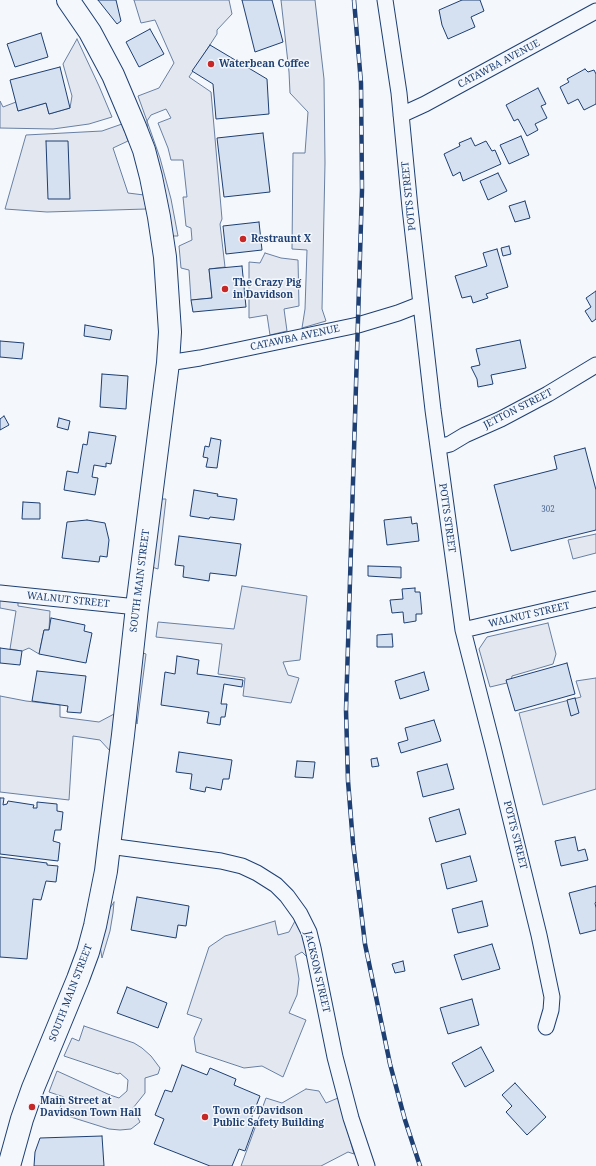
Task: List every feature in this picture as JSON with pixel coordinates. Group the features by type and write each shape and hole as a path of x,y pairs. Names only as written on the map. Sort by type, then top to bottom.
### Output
{"main road":[{"name":"SOUTH MAIN STREET","path":"9,1166 32,1088 88,952 106,871 137,607 168,363 170,332 165,257 151,177 135,127 113,75 90,32 68,0"}],"street":[{"name":"POTTS STREET","path":"385,0 399,93 410,208 433,410 463,630 493,747 549,981 552,997 551,1010 546,1027"},
{"name":"CATAWBA AVENUE","path":"401,115 596,11"},
{"name":"CATAWBA AVENUE","path":"168,363 200,358 358,325 398,313 421,304"},
{"name":"JETTON STREET","path":"438,447 450,444 508,415 548,394 596,365"},
{"name":"WALNUT STREET","path":"0,593 137,607"},
{"name":"WALNUT STREET","path":"463,630 596,599"},
{"name":"JACKSON STREET","path":"109,846 221,861 242,866 257,873 276,885 287,896 300,914 309,932 314,948 335,1057 351,1118 367,1166"}],"shaded area":[{"path":"134,0 229,0 232,14 217,30 217,34 189,77 211,92 222,219 220,224 225,267 209,269 212,298 191,300 189,270 181,268 179,246 192,240 191,228 186,226 183,197 187,197 183,160 171,160 158,123 171,118 166,109 151,115 147,121 138,96 159,88 174,63 155,20 141,23"},
{"path":"281,0 315,0 324,79 325,163 322,309 326,321 302,328 305,309 307,250 292,249 293,153 305,153 308,112 290,93"},
{"path":"77,39 112,117 89,124 53,129 0,128 0,101 3,107 16,102 18,111 46,103 49,114 70,108 72,96 63,64"},
{"path":"147,121 160,158 171,199 178,236 172,236 148,143"},
{"path":"122,124 128,141 113,148 128,193 144,195 146,209 47,212 5,209 26,135 102,131"},
{"path":"265,253 281,258 298,260 299,306 284,309 287,331 270,335 267,315 249,318 249,262 260,263"},
{"path":"161,499 166,499 158,569 152,567"},
{"path":"596,534 596,553 573,559 568,540"},
{"path":"242,586 307,596 300,660 283,662 288,675 299,678 291,703 243,696 245,678 218,674 222,644 156,637 158,622 234,629"},
{"path":"0,599 18,601 18,606 50,611 49,630 44,630 39,654 29,648 22,651 10,649 16,611 0,608"},
{"path":"548,623 556,654 553,664 512,676 511,682 490,687 479,649 487,637"},
{"path":"140,652 146,654 137,724 134,708"},
{"path":"596,678 596,789 543,805 519,713 581,697 576,681"},
{"path":"0,696 60,705 60,717 99,722 114,714 111,752 100,740 73,736 69,800 0,792"},
{"path":"114,902 110,931 102,958 100,946 107,913"},
{"path":"275,921 278,935 289,932 295,921 305,941 308,958 302,952 295,956 299,979 297,995 289,1013 306,1020 283,1077 262,1066 244,1068 196,1052 194,1038 202,1019 187,1014 209,947 225,936"},
{"path":"84,1026 134,1043 151,1056 160,1068 158,1074 145,1078 145,1093 133,1108 140,1122 131,1129 109,1129 58,1113 64,1097 49,1092 57,1071 119,1098 127,1091 128,1080 120,1073 118,1074 64,1056 72,1038 79,1041"},
{"path":"306,1089 319,1091 326,1103 338,1098 354,1154 348,1152 321,1166 241,1166 266,1098 282,1103"}],"building":[{"path":"98,0 116,0 121,21 117,24"},
{"path":"242,0 272,0 283,42 255,52"},
{"path":"462,0 480,0 484,11 471,17 475,27 448,39 442,25 439,10"},
{"path":"150,29 164,54 139,67 126,42"},
{"path":"41,33 48,57 15,67 7,44"},
{"path":"210,45 267,79 269,114 216,119 213,84 192,71"},
{"path":"60,67 70,108 49,114 46,103 18,111 10,80"},
{"path":"585,69 588,72 594,70 596,74 596,104 584,110 578,99 568,104 560,87 569,82 567,79"},
{"path":"538,88 546,104 541,106 547,118 535,124 538,130 527,136 518,119 514,121 506,105"},
{"path":"263,133 270,192 224,197 217,138"},
{"path":"521,136 529,155 509,164 500,145"},
{"path":"471,138 475,146 486,141 492,151 495,150 501,164 463,181 460,172 453,176 444,154 460,146 459,143"},
{"path":"46,141 68,141 70,199 48,199"},
{"path":"498,173 507,191 488,200 480,181"},
{"path":"525,201 530,218 515,222 509,206"},
{"path":"259,222 262,250 226,254 223,226"},
{"path":"509,246 511,254 503,256 501,248"},
{"path":"497,249 508,287 486,294 488,298 473,303 471,296 462,298 455,276 487,266 483,253"},
{"path":"242,266 246,307 193,312 191,300 212,298 209,269"},
{"path":"596,291 596,319 592,322 585,311 591,307 586,298"},
{"path":"85,325 112,330 110,340 84,336"},
{"path":"520,340 526,368 491,375 493,384 478,387 477,379 471,367 480,365 476,349"},
{"path":"0,341 24,343 22,359 0,357"},
{"path":"102,374 128,376 126,409 100,407"},
{"path":"4,416 9,425 0,430 0,419"},
{"path":"59,418 70,421 68,430 57,427"},
{"path":"89,432 116,436 111,464 106,463 106,467 94,465 92,477 98,478 95,495 64,490 67,471 78,473 83,444 87,445"},
{"path":"211,438 221,440 217,468 206,467 208,458 203,457 205,446 209,447"},
{"path":"585,448 596,490 596,530 511,551 494,485 557,469 554,456"},
{"path":"194,490 237,499 234,520 210,517 209,519 190,516"},
{"path":"23,502 40,503 40,519 22,519"},
{"path":"411,517 412,524 417,523 419,541 387,545 384,520"},
{"path":"87,520 105,523 109,540 107,557 100,556 99,562 62,558 67,522"},
{"path":"179,536 241,544 236,576 210,573 209,581 183,577 184,566 175,565"},
{"path":"368,566 401,567 401,578 368,576"},
{"path":"415,588 415,592 420,592 422,614 416,614 416,621 404,623 403,612 392,613 390,600 403,599 402,589"},
{"path":"51,618 85,625 84,631 92,633 86,663 39,654 44,630 49,630"},
{"path":"392,634 393,647 377,647 377,635"},
{"path":"0,648 22,651 20,665 0,663"},
{"path":"177,656 199,660 197,674 243,680 242,687 224,684 221,704 227,704 225,717 221,717 220,725 207,723 209,712 161,705 165,672 175,674"},
{"path":"567,663 575,694 515,711 506,680"},
{"path":"37,671 86,676 81,713 67,712 68,706 32,701"},
{"path":"424,672 429,690 400,699 395,681"},
{"path":"575,698 579,713 571,716 567,700"},
{"path":"434,720 441,741 401,753 398,743 408,740 405,728"},
{"path":"179,752 232,760 229,779 223,779 221,790 206,787 205,792 190,789 192,774 176,772"},
{"path":"377,758 379,766 372,767 371,759"},
{"path":"297,761 315,762 313,778 295,777"},
{"path":"447,764 454,789 423,797 417,772"},
{"path":"0,798 4,798 3,805 7,804 8,801 34,805 33,808 37,808 37,802 57,804 57,811 63,812 61,830 55,830 53,841 60,843 58,861 0,854"},
{"path":"459,809 466,834 436,842 429,818"},
{"path":"575,837 578,851 585,849 588,860 561,866 555,841"},
{"path":"470,856 477,881 447,889 441,864"},
{"path":"0,857 47,863 47,865 58,866 56,882 46,881 41,900 33,899 27,959 0,957"},
{"path":"596,886 596,930 580,934 569,893"},
{"path":"137,897 189,906 186,926 178,925 176,938 131,930"},
{"path":"482,901 488,926 458,933 452,909"},
{"path":"492,944 500,969 462,980 454,955"},
{"path":"403,961 405,971 395,973 392,964"},
{"path":"127,987 167,1003 158,1028 117,1013"},
{"path":"472,999 479,1025 448,1034 440,1008"},
{"path":"481,1047 494,1071 465,1087 452,1063"},
{"name":"Town of Davidson Public Safety Building","path":"182,1065 207,1075 210,1068 236,1079 234,1085 260,1096 251,1119 256,1121 245,1151 239,1149 232,1166 210,1166 154,1144 164,1119 155,1115 165,1090 172,1092"},
{"path":"515,1083 546,1117 527,1135 506,1112 512,1106 502,1095"},
{"path":"102,1136 104,1166 34,1166 35,1152 40,1138"}],"railway":[{"path":"354,0 361,83 362,190 346,710 348,781 353,843 365,944 390,1064 405,1120 420,1166"}],"place":[{"name":"Waterbean Coffee","path":"211,64"},
{"name":"Restraunt X","path":"243,239"},
{"name":"The Crazy Pig in Davidson","path":"225,289"},
{"name":"Main Street at Davidson Town Hall","path":"32,1107"},
{"name":"Town of Davidson Public Safety Building","path":"205,1117"}]}
